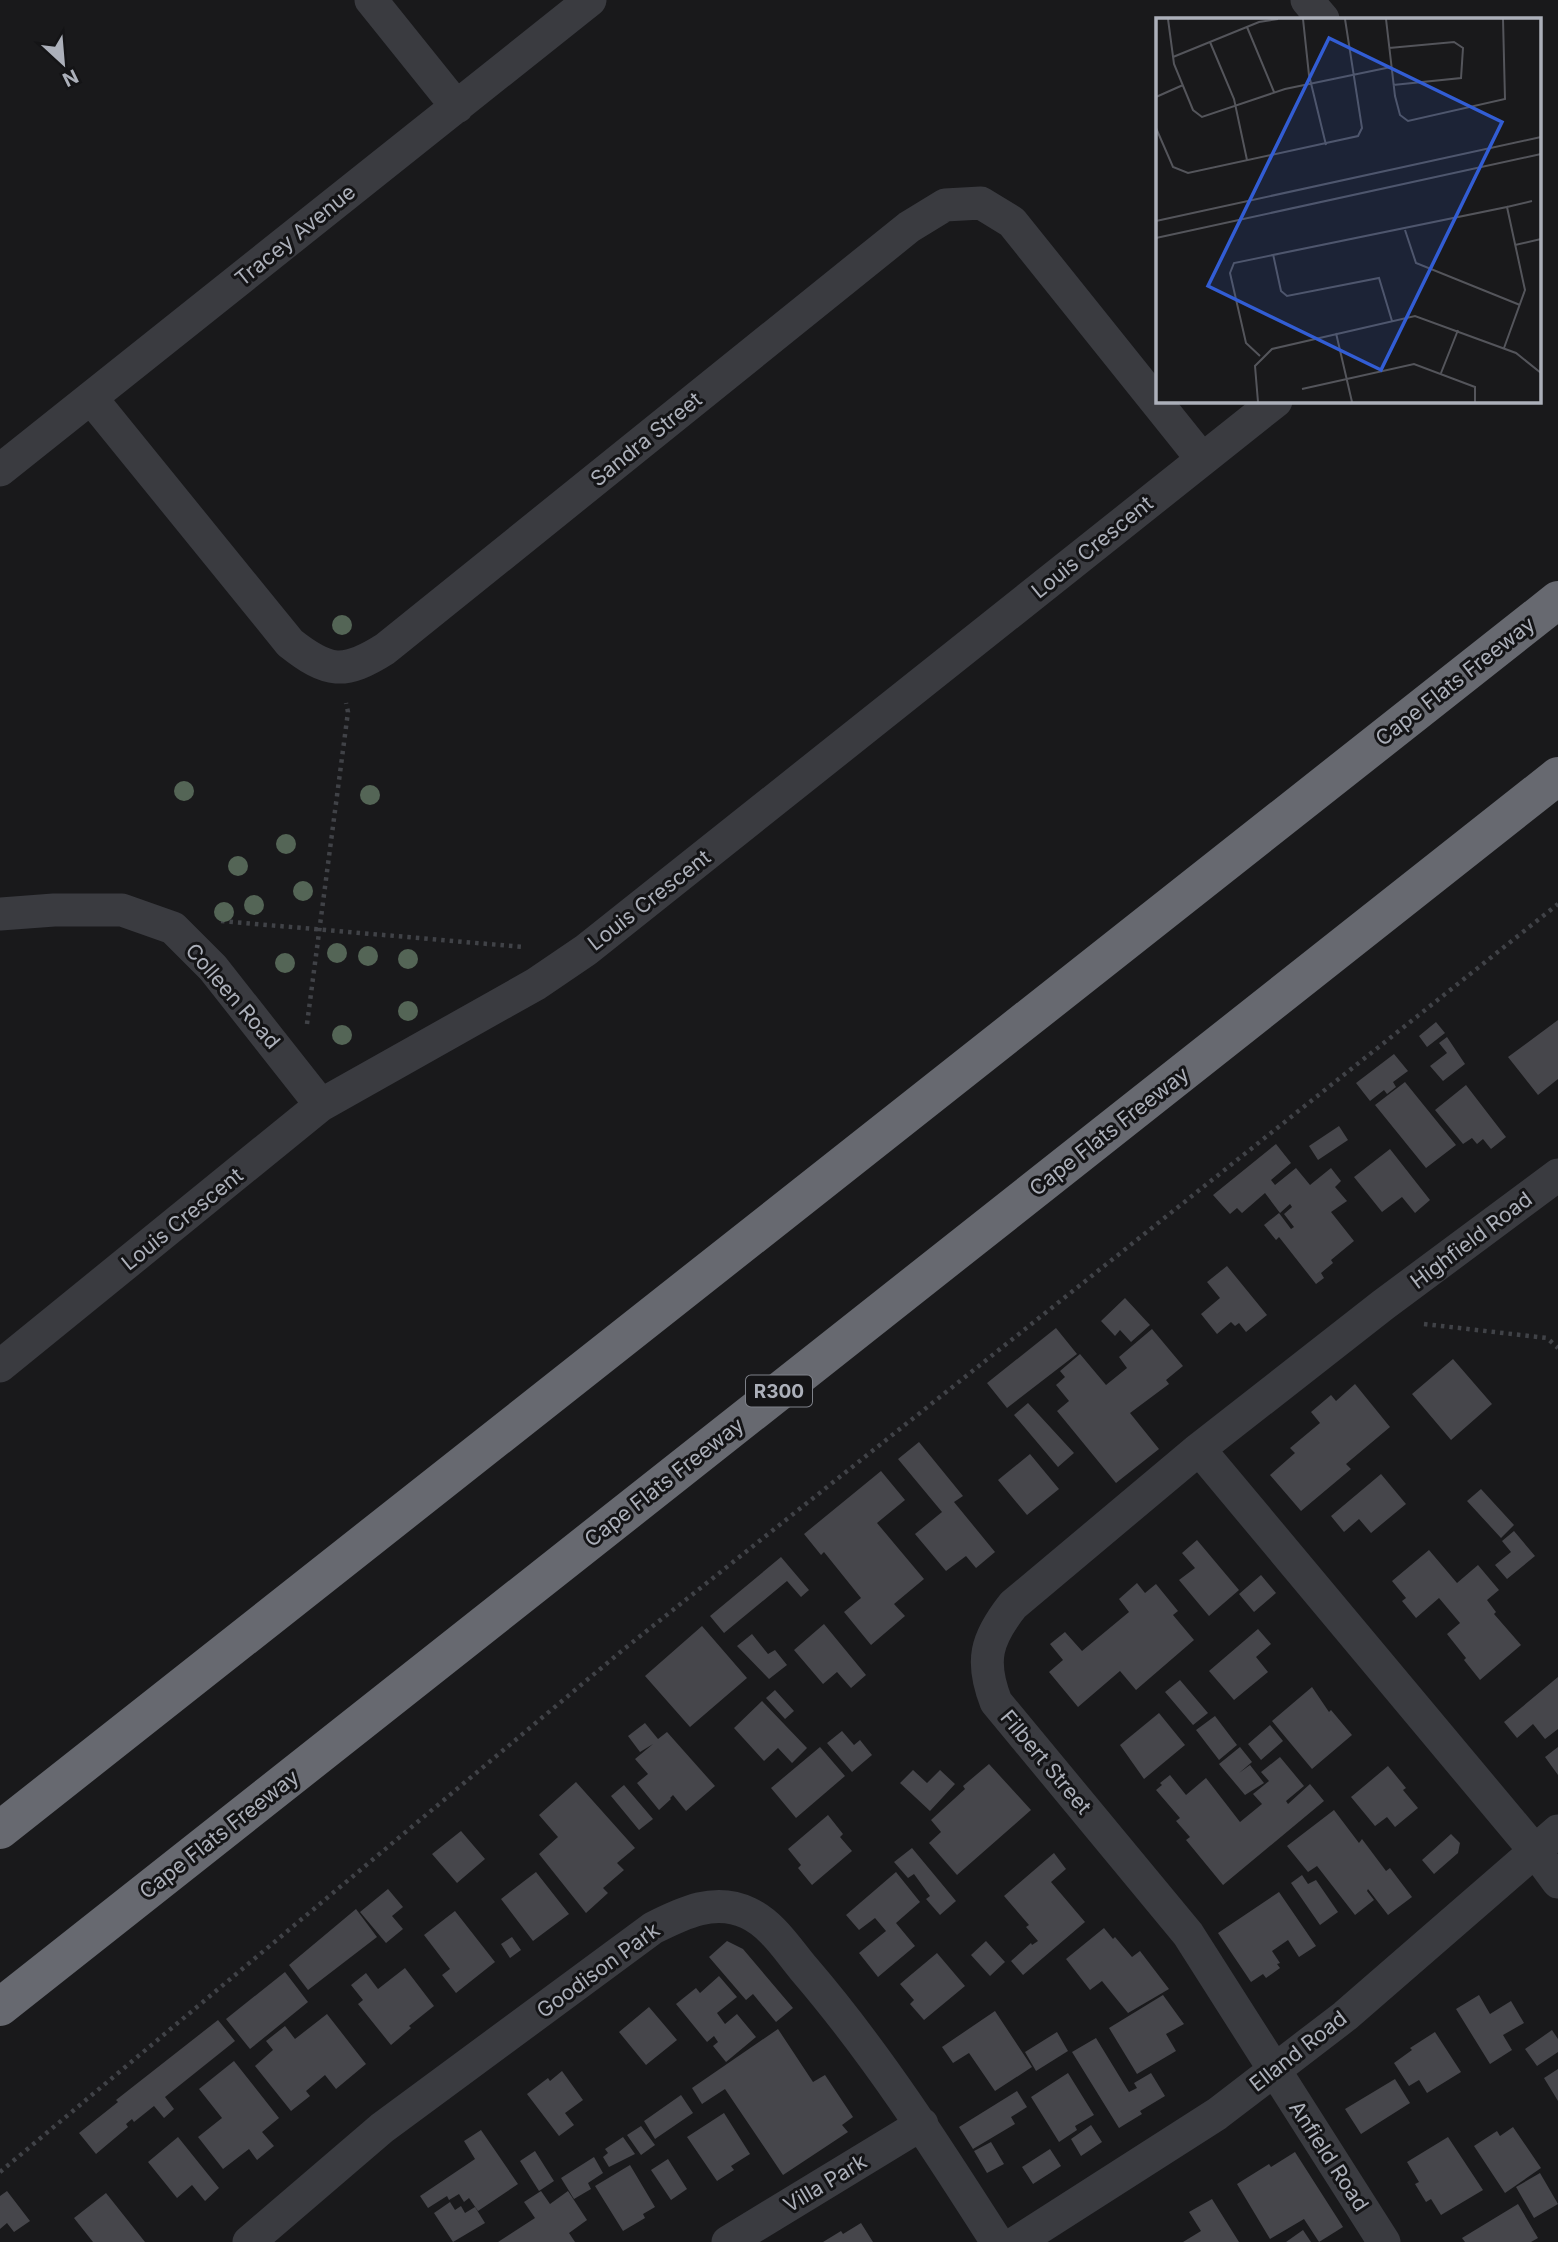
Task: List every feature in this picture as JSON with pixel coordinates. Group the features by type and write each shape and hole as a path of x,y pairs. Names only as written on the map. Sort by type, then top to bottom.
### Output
{"highway":[{"name":"Cape Flats Freeway","path":"0,1830 1558,600"},
{"name":"Cape Flats Freeway","path":"0,2007 1558,776"}],"street":[{"path":"371,0 457,107"},
{"name":"Tracey Avenue","path":"0,470 590,0"},
{"path":"1307,0 1322,18"},
{"name":"Sandra Street","path":"91,398 290,643 314,662 340,667 364,662 386,649 909,227 945,205 982,203 1012,222 1156,402"},
{"name":"Sandra Street","path":"1156,402 1202,459"},
{"name":"Louis Crescent","path":"0,1366 321,1105 536,984 586,950 1275,402"},
{"name":"Colleen Road","path":"0,914 54,910 122,910 173,928 214,968 321,1105"},
{"name":"Highfield Road","path":"1383,1305 1558,1175"},
{"name":"Filbert Street","path":"1274,2071 1188,1934 996,1702 987,1678 988,1652 996,1627 1013,1605 1199,1449 1383,1305"},
{"path":"1199,1449 1546,1841 1558,1882"},
{"name":"Elland Road","path":"1017,2242 1217,2114 1274,2071 1345,2016 1546,1841"},
{"name":"Goodison Park","path":"249,2242 382,2128 653,1928 689,1910 720,1906 748,1913 769,1927 826,1995 922,2124"},
{"name":"Anfield Road","path":"1274,2071 1384,2242"},
{"path":"922,2124 997,2242"},
{"name":"Villa Park","path":"728,2242 922,2124"}],"path":[{"path":"306,1026 348,712"},
{"path":"0,2172 624,1649 1558,904"},
{"path":"217,921 533,948"},
{"path":"1383,1305 1403,1321 1547,1338 1558,1348"}],"building":[{"path":"1558,1020 1558,1079 1538,1095 1508,1057"},
{"path":"1436,1022 1445,1033 1427,1047 1419,1036"},
{"path":"1447,1037 1465,1064 1443,1081 1430,1066 1447,1053 1439,1043"},
{"path":"1394,1054 1408,1071 1393,1082 1396,1087 1387,1094 1384,1090 1370,1101 1356,1083"},
{"path":"1405,1082 1456,1145 1426,1168 1375,1105"},
{"path":"1466,1085 1506,1137 1491,1149 1483,1139 1477,1144 1472,1138 1463,1144 1435,1110"},
{"path":"1339,1126 1348,1140 1318,1160 1309,1146"},
{"path":"1276,1144 1291,1163 1271,1180 1275,1185 1296,1168 1310,1185 1331,1168 1341,1181 1335,1187 1347,1201 1331,1212 1354,1241 1331,1260 1333,1263 1321,1273 1324,1278 1316,1284 1279,1237 1276,1240 1264,1225 1279,1213 1291,1229 1294,1227 1284,1214 1292,1207 1290,1204 1280,1213 1265,1193 1242,1213 1237,1208 1230,1214 1213,1195"},
{"path":"1390,1149 1430,1200 1415,1213 1402,1197 1382,1212 1354,1177"},
{"path":"1227,1266 1267,1315 1246,1332 1239,1323 1235,1326 1231,1322 1217,1334 1201,1314 1220,1298 1207,1282"},
{"path":"1125,1298 1150,1325 1131,1342 1120,1330 1115,1336 1101,1321"},
{"path":"1056,1328 1077,1354 1007,1408 987,1383"},
{"path":"1152,1329 1183,1366 1166,1380 1169,1384 1130,1413 1159,1449 1116,1483 1057,1411 1069,1401 1056,1385 1065,1377 1060,1371 1080,1354 1106,1385 1127,1368 1119,1357"},
{"path":"1453,1359 1492,1404 1451,1440 1412,1394"},
{"path":"1355,1384 1390,1427 1346,1464 1351,1469 1301,1511 1270,1475 1295,1453 1290,1448 1320,1423 1311,1412 1331,1395 1336,1401"},
{"path":"1028,1403 1074,1453 1058,1467 1014,1415"},
{"path":"919,1442 963,1496 954,1502 995,1552 976,1568 966,1556 946,1571 915,1534 942,1512 898,1459"},
{"path":"1030,1454 1059,1489 1027,1515 998,1480"},
{"path":"881,1471 905,1500 877,1523 924,1579 894,1604 905,1616 871,1645 844,1612 861,1598 824,1552 821,1555 804,1534"},
{"path":"1381,1474 1406,1504 1371,1533 1359,1519 1344,1532 1331,1516"},
{"path":"1481,1489 1514,1525 1501,1538 1467,1501"},
{"path":"1514,1531 1535,1556 1507,1579 1495,1565 1511,1552 1502,1541"},
{"path":"1197,1540 1239,1590 1209,1616 1179,1580 1195,1568 1182,1553"},
{"path":"1429,1550 1457,1583 1478,1565 1499,1590 1487,1600 1496,1612 1494,1614 1521,1645 1480,1680 1447,1634 1460,1623 1439,1598 1416,1618 1402,1601 1406,1598 1392,1581"},
{"path":"781,1557 809,1590 801,1597 787,1581 724,1633 710,1616"},
{"path":"1261,1575 1276,1593 1254,1612 1239,1594"},
{"path":"1137,1583 1145,1593 1156,1584 1178,1611 1173,1615 1194,1640 1136,1690 1120,1671 1078,1707 1049,1672 1063,1660 1050,1644 1065,1632 1082,1651 1129,1612 1119,1599"},
{"path":"824,1624 866,1675 851,1688 837,1672 823,1684 794,1650"},
{"path":"702,1626 747,1678 690,1727 645,1676"},
{"path":"1258,1629 1271,1644 1256,1657 1268,1672 1234,1700 1209,1671"},
{"path":"752,1634 768,1654 775,1650 787,1665 769,1679 737,1646"},
{"path":"1558,1677 1558,1729 1545,1739 1533,1724 1517,1738 1504,1722"},
{"path":"1180,1680 1208,1713 1193,1725 1165,1692"},
{"path":"1312,1687 1329,1712 1331,1710 1352,1735 1312,1769 1272,1721"},
{"path":"775,1690 794,1711 785,1719 766,1698"},
{"path":"762,1701 807,1748 792,1763 778,1748 764,1761 734,1728"},
{"path":"1159,1713 1185,1745 1144,1779 1120,1745"},
{"path":"1215,1716 1237,1745 1219,1760 1196,1730"},
{"path":"645,1723 658,1739 667,1732 715,1786 686,1811 673,1795 659,1810 637,1783 648,1774 635,1759 653,1744 640,1752 628,1736"},
{"path":"1270,1725 1283,1741 1261,1760 1248,1744"},
{"path":"842,1731 854,1745 860,1740 872,1755 852,1772 827,1743"},
{"path":"820,1747 845,1776 796,1818 771,1788"},
{"path":"1240,1747 1252,1762 1239,1773 1250,1765 1264,1783 1245,1795 1219,1764"},
{"path":"1558,1747 1558,1775 1545,1757"},
{"path":"1280,1757 1304,1786 1286,1801 1288,1804 1310,1784 1324,1801 1223,1885 1186,1840 1190,1837 1176,1821 1180,1818 1156,1790 1170,1775 1186,1795 1206,1778 1240,1822 1262,1804 1253,1794 1269,1781 1261,1772"},
{"path":"989,1764 1031,1810 957,1875 929,1843 941,1832 931,1820 965,1789 963,1786"},
{"path":"1388,1766 1418,1808 1395,1827 1387,1817 1375,1826 1351,1797"},
{"path":"913,1770 927,1783 940,1770 955,1784 930,1811 900,1783"},
{"path":"576,1782 635,1848 617,1863 624,1870 603,1888 608,1893 586,1913 539,1854 558,1837 539,1815"},
{"path":"624,1785 653,1819 639,1830 611,1796"},
{"path":"1334,1810 1359,1843 1362,1839 1386,1871 1390,1868 1412,1897 1388,1915 1368,1889 1374,1900 1355,1915 1317,1866 1308,1872 1287,1846"},
{"path":"828,1815 843,1834 840,1837 852,1851 812,1885 798,1868 801,1865 788,1849"},
{"path":"461,1831 485,1859 457,1883 432,1854"},
{"path":"1451,1834 1460,1843 1458,1853 1434,1874 1422,1860"},
{"path":"912,1848 956,1901 940,1915 926,1899 930,1896 914,1874 908,1878 894,1862"},
{"path":"1054,1853 1066,1869 1051,1882 1085,1922 1023,1975 1011,1961 1031,1943 1032,1945 1038,1941 1026,1927 1029,1925 1004,1896"},
{"path":"536,1872 569,1914 533,1941 501,1899"},
{"path":"896,1872 920,1902 896,1923 915,1946 878,1977 859,1953 886,1931 875,1918 859,1930 846,1915"},
{"path":"1302,1875 1308,1884 1316,1880 1338,1912 1320,1925 1291,1883"},
{"path":"388,1889 403,1907 392,1916 403,1929 386,1943 360,1912"},
{"path":"1279,1892 1316,1946 1299,1957 1288,1940 1272,1951 1280,1963 1277,1964 1280,1968 1266,1978 1263,1974 1251,1982 1218,1933"},
{"path":"356,1909 377,1937 308,1990 289,1965"},
{"path":"455,1911 495,1962 456,1993 442,1975 450,1969 424,1935"},
{"path":"1104,1928 1132,1957 1140,1951 1169,1989 1128,2013 1102,1981 1090,1990 1066,1959"},
{"path":"512,1937 521,1950 510,1958 501,1944"},
{"path":"727,1941 743,1949 793,2008 776,2022 753,1994 746,2000 709,1957"},
{"path":"986,1941 1005,1962 990,1976 971,1955"},
{"path":"937,1953 965,1986 924,2020 910,2004 914,2000 900,1984"},
{"path":"405,1968 434,2006 391,2045 358,2004 363,2000 351,1985 366,1973 378,1989"},
{"path":"285,1972 308,2002 250,2049 226,2019"},
{"path":"719,1976 737,1997 717,2013 725,2024 737,2014 756,2037 726,2062 713,2046 718,2042 714,2036 707,2042 676,2004 696,1988 700,1993"},
{"path":"1163,1995 1184,2024 1166,2034 1176,2051 1137,2074 1109,2028"},
{"path":"1479,1995 1490,2014 1511,2001 1524,2023 1503,2035 1512,2050 1490,2064 1456,2009"},
{"path":"649,2007 677,2040 646,2065 619,2032"},
{"path":"995,2011 1032,2067 995,2091 969,2053 953,2063 942,2047"},
{"path":"327,2014 366,2064 336,2089 325,2075 306,2091 310,2096 291,2111 255,2066 273,2050 266,2041 285,2026 295,2039"},
{"path":"218,2020 235,2041 165,2097 174,2109 164,2118 154,2106 134,2122 132,2119 126,2124 128,2127 96,2154 79,2133 118,2102 116,2100"},
{"path":"778,2029 813,2082 825,2075 853,2117 842,2125 848,2132 783,2175 725,2089 702,2104 692,2088"},
{"path":"1552,2030 1558,2039 1558,2052 1537,2066 1525,2049"},
{"path":"1057,2032 1068,2051 1036,2071 1025,2052"},
{"path":"1435,2032 1461,2072 1427,2093 1419,2080 1409,2086 1394,2063 1412,2050 1410,2048"},
{"path":"1096,2038 1129,2092 1137,2088 1134,2083 1151,2073 1165,2096 1119,2128 1072,2052"},
{"path":"234,2061 279,2118 262,2132 274,2146 257,2160 249,2149 223,2169 198,2137 222,2118 199,2089"},
{"path":"1558,2069 1558,2101 1544,2078"},
{"path":"562,2071 583,2100 565,2113 574,2125 559,2136 527,2094"},
{"path":"1068,2073 1094,2115 1075,2126 1077,2130 1059,2142 1031,2097"},
{"path":"1395,2079 1410,2103 1361,2134 1345,2109"},
{"path":"1017,2091 1027,2107 1011,2117 1015,2124 973,2149 959,2127"},
{"path":"681,2095 693,2113 655,2139 644,2121"},
{"path":"724,2113 750,2154 731,2166 734,2170 717,2181 687,2137"},
{"path":"1091,2125 1102,2142 1081,2156 1071,2139"},
{"path":"641,2126 655,2145 641,2155 627,2135"},
{"path":"1513,2127 1541,2168 1505,2193 1474,2146 1497,2131 1500,2136"},
{"path":"481,2130 518,2184 478,2211 469,2198 464,2202 459,2194 449,2200 447,2196 428,2208 420,2196 475,2159 464,2141"},
{"path":"178,2137 219,2188 205,2201 192,2185 177,2198 148,2162"},
{"path":"623,2137 635,2154 609,2167 603,2157 608,2153 605,2149"},
{"path":"1448,2137 1483,2190 1441,2215 1431,2199 1426,2202 1415,2184 1419,2182 1407,2162"},
{"path":"991,2142 1004,2164 987,2173 974,2151"},
{"path":"1050,2149 1061,2166 1033,2184 1022,2167"},
{"path":"535,2151 554,2181 539,2191 520,2161"},
{"path":"1295,2152 1343,2227 1319,2242 1304,2219 1270,2239 1237,2184"},
{"path":"594,2157 603,2173 588,2183 591,2189 574,2199 561,2178"},
{"path":"668,2159 687,2189 671,2200 651,2170"},
{"path":"630,2165 655,2207 643,2214 645,2218 623,2231 595,2186"},
{"path":"1540,2173 1558,2204 1534,2218 1516,2187"},
{"path":"7,2191 30,2221 14,2232 7,2223 0,2229 0,2196"},
{"path":"541,2191 550,2204 568,2191 587,2220 569,2233 575,2242 498,2242 535,2218 524,2202"},
{"path":"106,2193 145,2242 93,2242 74,2218"},
{"path":"1212,2199 1239,2242 1183,2242 1201,2231 1189,2212"},
{"path":"450,2202 455,2210 461,2206 465,2213 475,2207 485,2223 453,2242 434,2213"},
{"path":"1518,2204 1538,2238 1531,2242 1465,2242 1462,2238"},
{"path":"861,2223 873,2242 823,2242 841,2231 843,2234"},
{"path":"1303,2230 1311,2242 1286,2242"}]}
